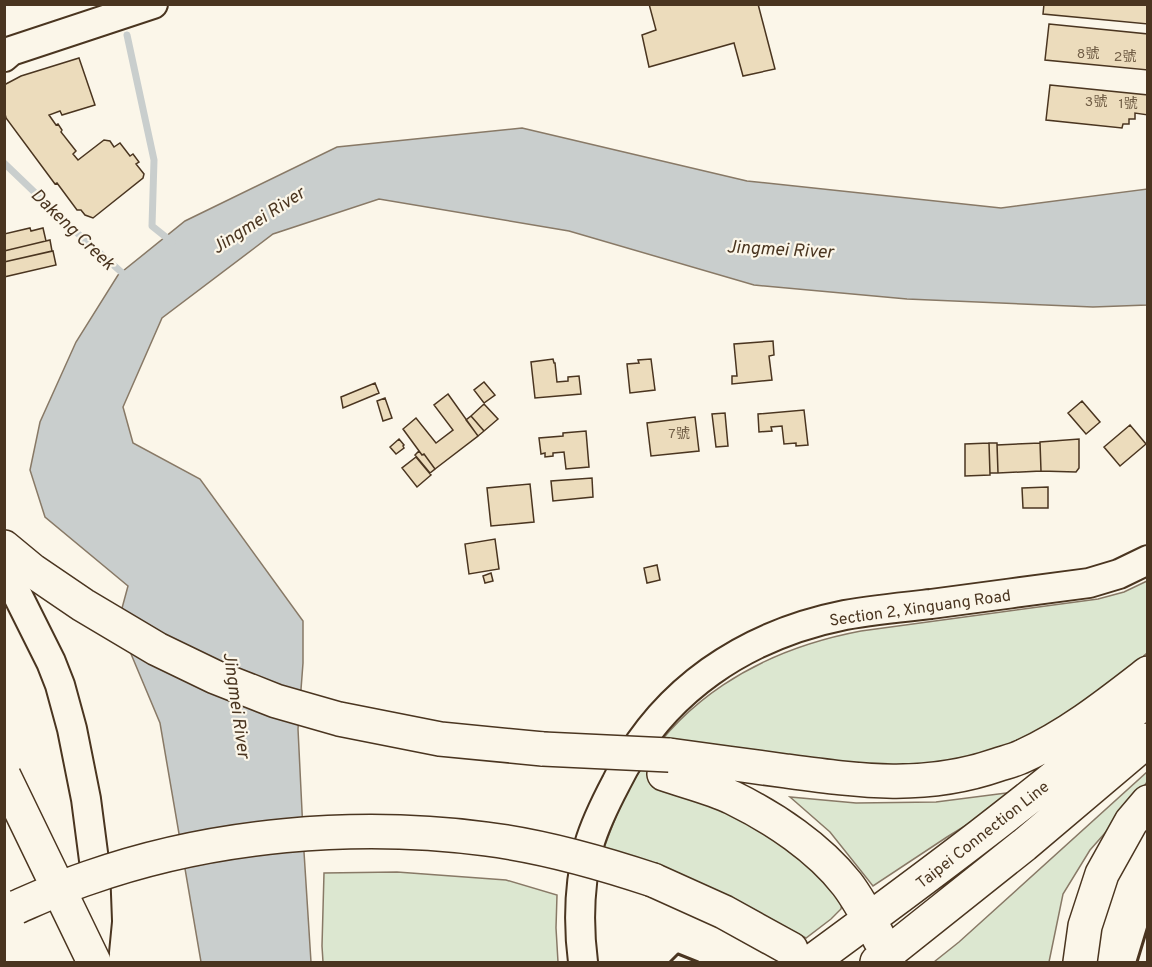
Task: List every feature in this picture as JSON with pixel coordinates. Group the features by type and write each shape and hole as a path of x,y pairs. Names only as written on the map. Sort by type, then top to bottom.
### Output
{"highway":[{"path":"4,547 33,571 83,605 157,649 215,677 276,701 339,719 440,739 667,764 842,778 906,782 941,779 978,771 1022,757 1061,736 1098,712 1148,673"},
{"name":"Taipei Connection Line","path":"801,956 869,920 1014,810 1148,699"},
{"name":"Taipei Connection Line","path":"882,959 1024,845 1148,740"},
{"path":"667,764 779,823 821,856 846,884 869,920 882,959"},
{"path":"4,776 93,963"},
{"path":"1080,963 1085,926 1102,874 1131,822 1148,802"},
{"path":"11,910 88,878 148,860 207,846 270,837 339,832 412,832 487,839 545,849 614,867 653,880 724,912 801,956"}],"street":[{"path":"4,57 11,51 153,4"},
{"name":"Section 2, Xinguang Road","path":"583,963 580,936 581,890 589,844 605,804 626,761 656,719 691,686 728,659 761,641 800,627 845,615 1089,583 1119,574 1148,560"},
{"path":"4,562 17,594 51,662 72,729 86,800 95,868 97,921 93,963"}],"green space":[{"path":"1147,581 1147,653 1101,693 1066,717 1005,745 963,758 902,766 820,760 674,740 711,804 757,827 800,856 833,889 842,903 841,909 806,938 747,907 602,854 626,795 645,762 668,732 694,707 723,685 755,666 788,651 861,631 1098,599 1124,592"},
{"path":"1147,772 1147,782 1136,798 1090,850 1063,894 1049,962 934,962 959,942"},
{"path":"1022,791 873,886 830,832 790,797 856,803 936,802"},
{"path":"397,872 506,880 557,895 558,962 323,962 324,873"}],"water":[{"name":"Jingmei River","path":"522,128 747,181 1001,208 1147,189 1147,305 1093,307 907,299 754,285 569,231 379,199 273,234 162,318 123,407 133,443 200,479 303,621 303,663 298,729 311,962 201,962 160,723 118,623 128,586 45,517 30,470 40,422 76,342 118,275 185,221 337,147"}],"building":[{"path":"649,4 758,4 775,69 743,76 734,43 649,67 642,35 656,30"},
{"path":"1044,4 1148,4 1148,24 1043,14"},
{"path":"1049,24 1148,34 1148,70 1045,60"},
{"path":"79,58 95,105 62,115 60,111 49,115 56,125 58,124 61,132 76,151 73,154 78,160 104,140 110,141 114,147 120,143 130,156 133,154 139,162 136,164 144,174 143,178 93,218 77,210 57,183 55,184 6,118 4,110 4,85 21,76"},
{"path":"1050,85 1148,95 1148,115 1135,113 1135,119 1129,119 1129,124 1123,124 1122,128 1046,120"},
{"path":"30,228 31,231 43,228 46,241 4,251 4,234"},
{"path":"50,240 52,251 4,262 4,251"},
{"path":"53,251 56,265 4,277 4,262"},
{"path":"773,341 774,355 769,356 772,380 732,384 732,376 737,376 734,344"},
{"path":"553,359 557,382 568,381 568,377 579,376 581,394 535,398 531,362"},
{"path":"651,359 655,390 630,393 627,364"},
{"path":"484,382 495,395 484,403 474,390"},
{"path":"375,383 379,393 343,408 341,397"},
{"path":"448,394 478,436 435,469 403,429 416,418 436,443 453,430 434,405"},
{"path":"385,398 392,418 383,421 377,401"},
{"path":"1082,401 1100,422 1086,434 1068,413"},
{"path":"484,404 498,419 484,431 471,416"},
{"path":"804,410 808,445 784,444 782,426 771,427 772,431 759,432 758,414"},
{"path":"725,413 728,446 716,447 712,414"},
{"path":"471,416 484,431 478,436 466,420"},
{"path":"695,417 699,451 651,456 647,423"},
{"path":"1130,425 1146,444 1120,466 1104,447"},
{"path":"586,431 589,467 566,469 564,452 553,453 553,456 545,457 545,453 541,454 539,438"},
{"path":"399,439 404,448 396,454 390,447"},
{"path":"1079,439 1079,468 1076,472 1041,471 1040,442"},
{"path":"989,443 997,443 998,473 990,473"},
{"path":"989,443 990,475 965,476 965,444"},
{"path":"1040,443 1041,471 998,473 997,445"},
{"path":"419,451 435,469 430,473 415,455"},
{"path":"416,457 431,475 417,487 402,468"},
{"path":"592,478 593,497 553,501 551,481"},
{"path":"530,484 534,522 491,526 487,488"},
{"path":"1048,487 1048,508 1023,508 1022,488"},
{"path":"495,539 499,569 469,574 465,544"},
{"path":"657,565 660,580 647,583 644,568"},
{"path":"491,573 493,581 485,583 483,576"}],"waterway":[{"path":"127,35 154,160 152,226 172,242"},
{"name":"Dakeng Creek","path":"4,163 128,278"}],"wall":[{"path":"1137,962 1148,926"},
{"path":"670,962 678,954 698,962"}]}
